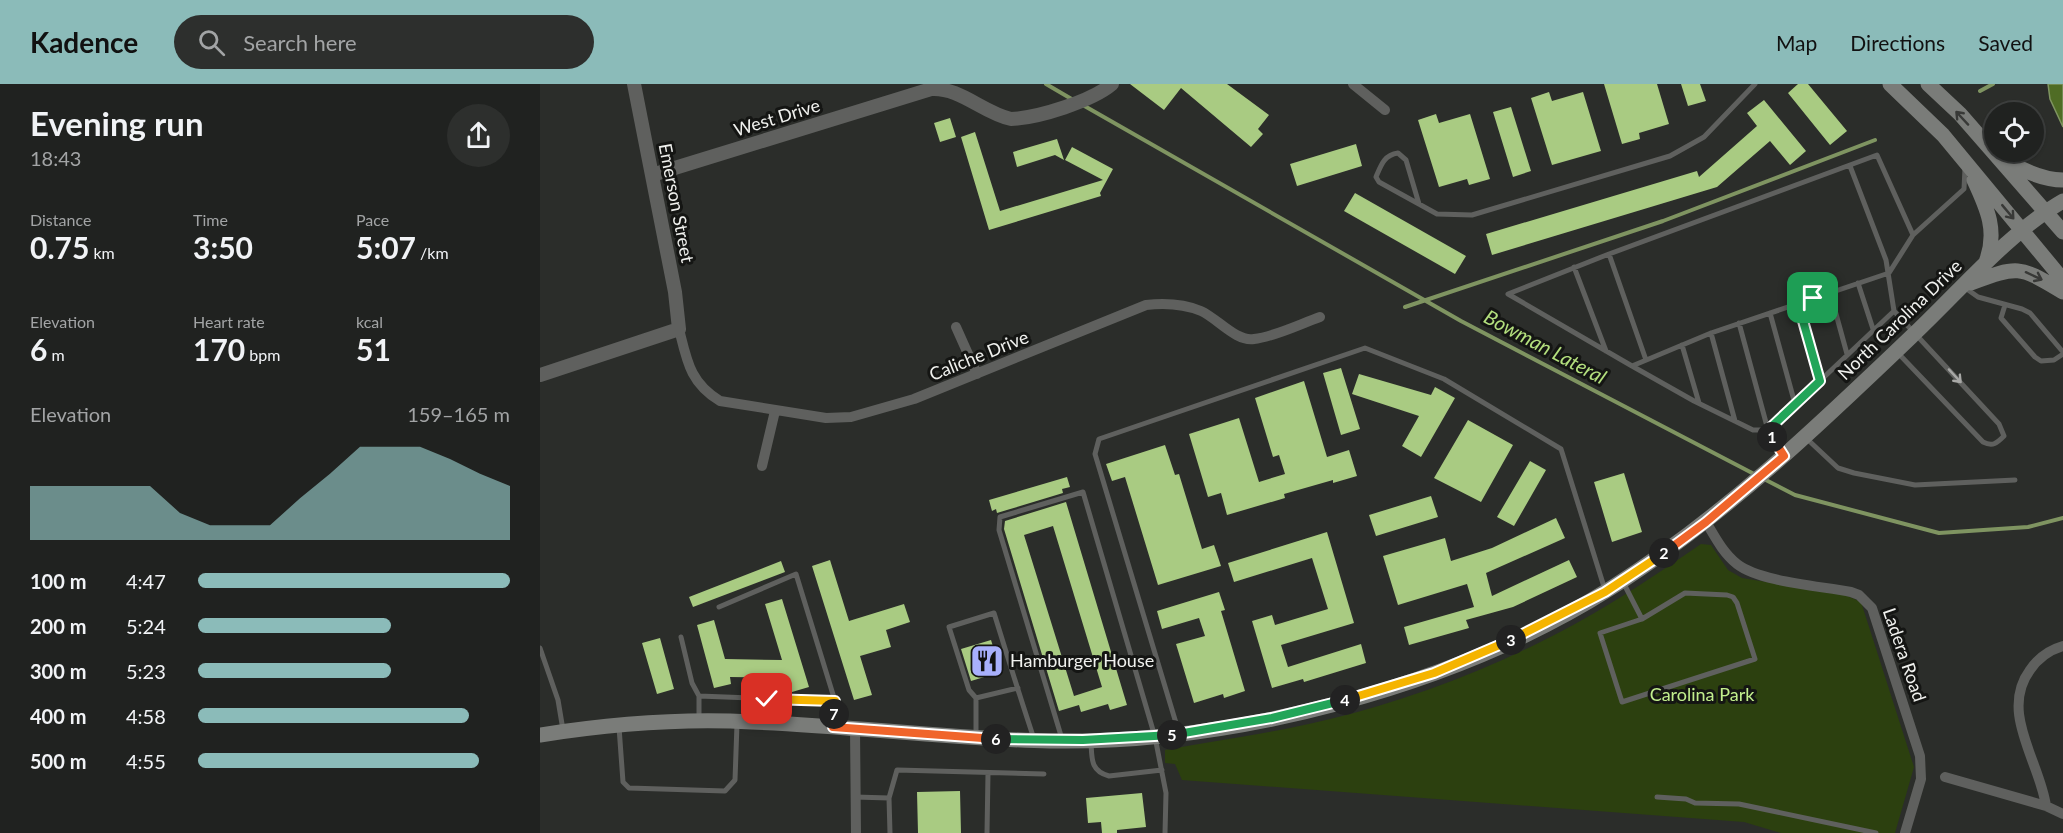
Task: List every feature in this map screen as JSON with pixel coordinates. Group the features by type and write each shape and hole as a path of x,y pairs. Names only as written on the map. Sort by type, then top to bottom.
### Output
{"main road":[{"path":"1890,84 1943,135 2063,280"},
{"path":"1928,84 1960,114 1984,142"},
{"path":"1965,160 1988,211 1993,230 1991,249 1983,267"},
{"path":"2002,162 2063,232"},
{"path":"2009,162 2022,170 2054,180 2063,180"},
{"name":"North Carolina Drive","path":"540,735 619,726 737,721 976,738 1063,741 1155,737 1319,708 1407,682 1516,638 1605,592 1706,522 1805,436 2022,229 2063,201"},
{"path":"1963,286 2006,270 2018,270 2029,272 2063,292"}],"street":[{"name":"Emerson Street","path":"634,84 675,292 679,329"},
{"name":"West Drive","path":"652,175 931,89 950,90 1001,117 1011,119 1088,100 1102,93 1112,84"},
{"path":"1353,84 1385,110"},
{"name":"Caliche Drive","path":"679,329 691,372 699,386 708,394 720,401 826,418 851,417 914,399 1146,305 1170,304 1189,307 1219,321 1238,336 1252,340 1320,317"},
{"path":"956,327 977,374"},
{"path":"540,375 679,329"},
{"path":"762,466 775,411"},
{"name":"Ladera Road","path":"1706,522 1728,556 1738,565 1753,573 1851,592 1867,601 1872,609 1921,762 1921,779 1905,833"},
{"path":"2046,806 2043,788 2018,716 2018,702 2023,681 2036,662 2063,646"},
{"path":"855,729 855,833"},
{"path":"1945,777 2046,806 2063,814"}],"lane":[{"path":"1419,204 1406,160 1398,153 1390,154 1383,160 1376,177 1379,182 1437,214 1472,215 1670,156 1704,137 1755,84"},
{"path":"1894,311 1768,430 1753,430 1699,404 1508,294 1574,267 1877,155 1913,235"},
{"path":"1632,366 1711,333 1889,273 1913,235 1964,189 1965,160"},
{"path":"1850,166 1872,221 1889,273 1894,311 1999,424 2004,436 1996,444 1989,446 1983,442 1896,351"},
{"path":"1609,254 1646,360"},
{"path":"1574,267 1606,351"},
{"path":"1858,283 1873,329"},
{"path":"1963,286 1978,297 2005,305 2030,314 2063,353 2054,360 2041,361 2035,357 2001,318 2005,305"},
{"path":"1830,292 1847,354"},
{"path":"1798,303 1820,381"},
{"path":"1770,313 1795,404"},
{"path":"1739,323 1778,461"},
{"path":"1711,333 1735,421"},
{"path":"1682,345 1699,404"},
{"path":"1179,734 1095,454 1099,440 1365,348 1444,379 1561,449 1605,592"},
{"path":"1805,436 1838,468 1854,473 1915,485 2015,480"},
{"path":"1063,741 999,530 1000,517 1083,492 1155,737 1166,793 1165,833"},
{"path":"719,607 796,574 835,701 833,727"},
{"path":"1622,580 1642,619"},
{"path":"1685,593 1733,597 1755,660 1622,702 1600,633 1642,619 1685,593"},
{"path":"976,738 976,698 969,690 949,627 994,613 1034,740"},
{"path":"681,637 692,683 699,696 699,721"},
{"path":"540,648 558,700 563,732"},
{"path":"976,698 1018,687"},
{"path":"699,696 835,701"},
{"path":"619,726 623,782 629,788 725,791 735,780 737,721"},
{"path":"1091,740 1093,766 1100,774 1109,776 1162,770"},
{"path":"890,833 889,798 897,770 1044,774"},
{"path":"987,833 988,773"},
{"path":"855,797 889,798"},
{"path":"1657,797 1686,799 1695,803 1739,804 1876,833"}],"green space":[{"name":"Carolina Park","path":"1701,544 1711,545 1728,570 1742,578 1845,595 1861,602 1914,767 1895,833 1781,833 1744,822 1182,780 1175,764 1165,763 1165,750 1286,729 1358,712 1422,692 1485,668 1591,615"}],"shaded area":[{"path":"2048,84 2063,84 2063,127 2050,99"}],"building":[{"path":"1130,84 1227,84 1269,115 1258,129 1263,134 1251,147 1181,88 1164,110"},
{"path":"1604,84 1657,84 1669,124 1639,133 1640,139 1622,144"},
{"path":"1681,84 1700,84 1706,101 1688,106"},
{"path":"1798,84 1808,84 1847,131 1830,145 1788,93"},
{"path":"1549,92 1552,101 1583,92 1601,151 1552,165 1531,98"},
{"path":"1764,100 1806,151 1790,165 1770,141 1717,187 1492,255 1486,234 1697,171 1699,177 1757,126 1747,113"},
{"path":"1511,107 1531,171 1513,177 1493,112"},
{"path":"1436,114 1439,123 1470,114 1490,179 1469,185 1467,179 1439,187 1418,120"},
{"path":"950,118 956,137 940,142 934,123"},
{"path":"975,132 1000,211 1103,180 1065,160 1072,147 1113,169 1100,193 1101,196 989,230 961,137"},
{"path":"1057,139 1064,160 1055,155 1017,167 1013,152"},
{"path":"1356,144 1362,166 1297,186 1290,164"},
{"path":"1355,193 1466,256 1455,274 1344,211"},
{"path":"1341,368 1360,429 1341,435 1323,373"},
{"path":"1359,374 1431,395 1435,387 1455,398 1421,457 1402,446 1419,416 1352,394"},
{"path":"1304,381 1327,457 1349,450 1357,476 1333,483 1333,480 1284,494 1285,498 1227,515 1221,493 1208,497 1189,434 1239,418 1259,482 1285,474 1279,455 1273,457 1255,398"},
{"path":"1468,420 1513,445 1481,502 1434,478"},
{"path":"1165,445 1175,475 1179,474 1202,549 1214,545 1221,566 1158,585 1125,477 1112,481 1106,464"},
{"path":"1530,461 1546,470 1514,526 1497,517"},
{"path":"1624,473 1642,532 1612,542 1594,482"},
{"path":"1067,477 1070,487 1062,489 1063,493 997,513 996,509 992,511 989,500"},
{"path":"1431,496 1438,517 1376,536 1369,515"},
{"path":"1066,502 1127,705 1110,710 1108,704 1081,712 1079,705 1059,711 1004,529 1005,521","holes":["1053,526 1102,687 1074,696 1024,535"]},
{"path":"1556,518 1565,538 1486,573 1492,596 1569,560 1577,577 1513,607 1466,620 1469,628 1409,645 1404,627 1474,607 1467,584 1398,605 1383,556 1445,538 1451,561 1492,548"},
{"path":"1327,532 1354,623 1281,645 1288,667 1361,644 1366,663 1304,682 1303,679 1272,688 1252,621 1272,615 1275,625 1328,609 1312,558 1234,582 1228,563"},
{"path":"830,560 849,621 904,604 910,622 886,630 891,647 860,656 872,695 854,700 812,566"},
{"path":"781,561 785,572 693,607 689,597"},
{"path":"1219,592 1225,610 1221,611 1245,691 1224,698 1223,694 1194,703 1176,644 1205,636 1199,618 1162,629 1157,611"},
{"path":"782,599 809,687 792,692 787,678 730,677 731,684 714,688 697,625 714,620 725,659 782,660 765,604"},
{"path":"660,638 674,689 657,694 642,643"},
{"path":"991,640 1001,672 971,681 961,649"},
{"path":"960,791 961,833 918,833 917,792"},
{"path":"1142,793 1146,827 1117,830 1117,833 1102,833 1101,822 1088,823 1086,798"}],"waterway":[{"name":"Bowman Lateral","path":"1046,84 1075,101"},
{"path":"1980,91 1993,84"},
{"name":"Bowman Lateral","path":"1081,104 1461,321 1756,475"},
{"path":"1405,307 1663,221 1875,140"},
{"name":"Bowman Lateral","path":"1762,478 1795,495 1939,533 2028,527 2063,518"}],"place":[{"name":"Hamburger House","path":"987,661"}],"route":[{"path":"767,699 835,701 833,727 992,739 1083,740 1155,737 1272,718 1377,692 1434,673 1516,638 1605,592 1706,522 1784,456 1768,430 1820,381 1798,303 1813,298"}]}
